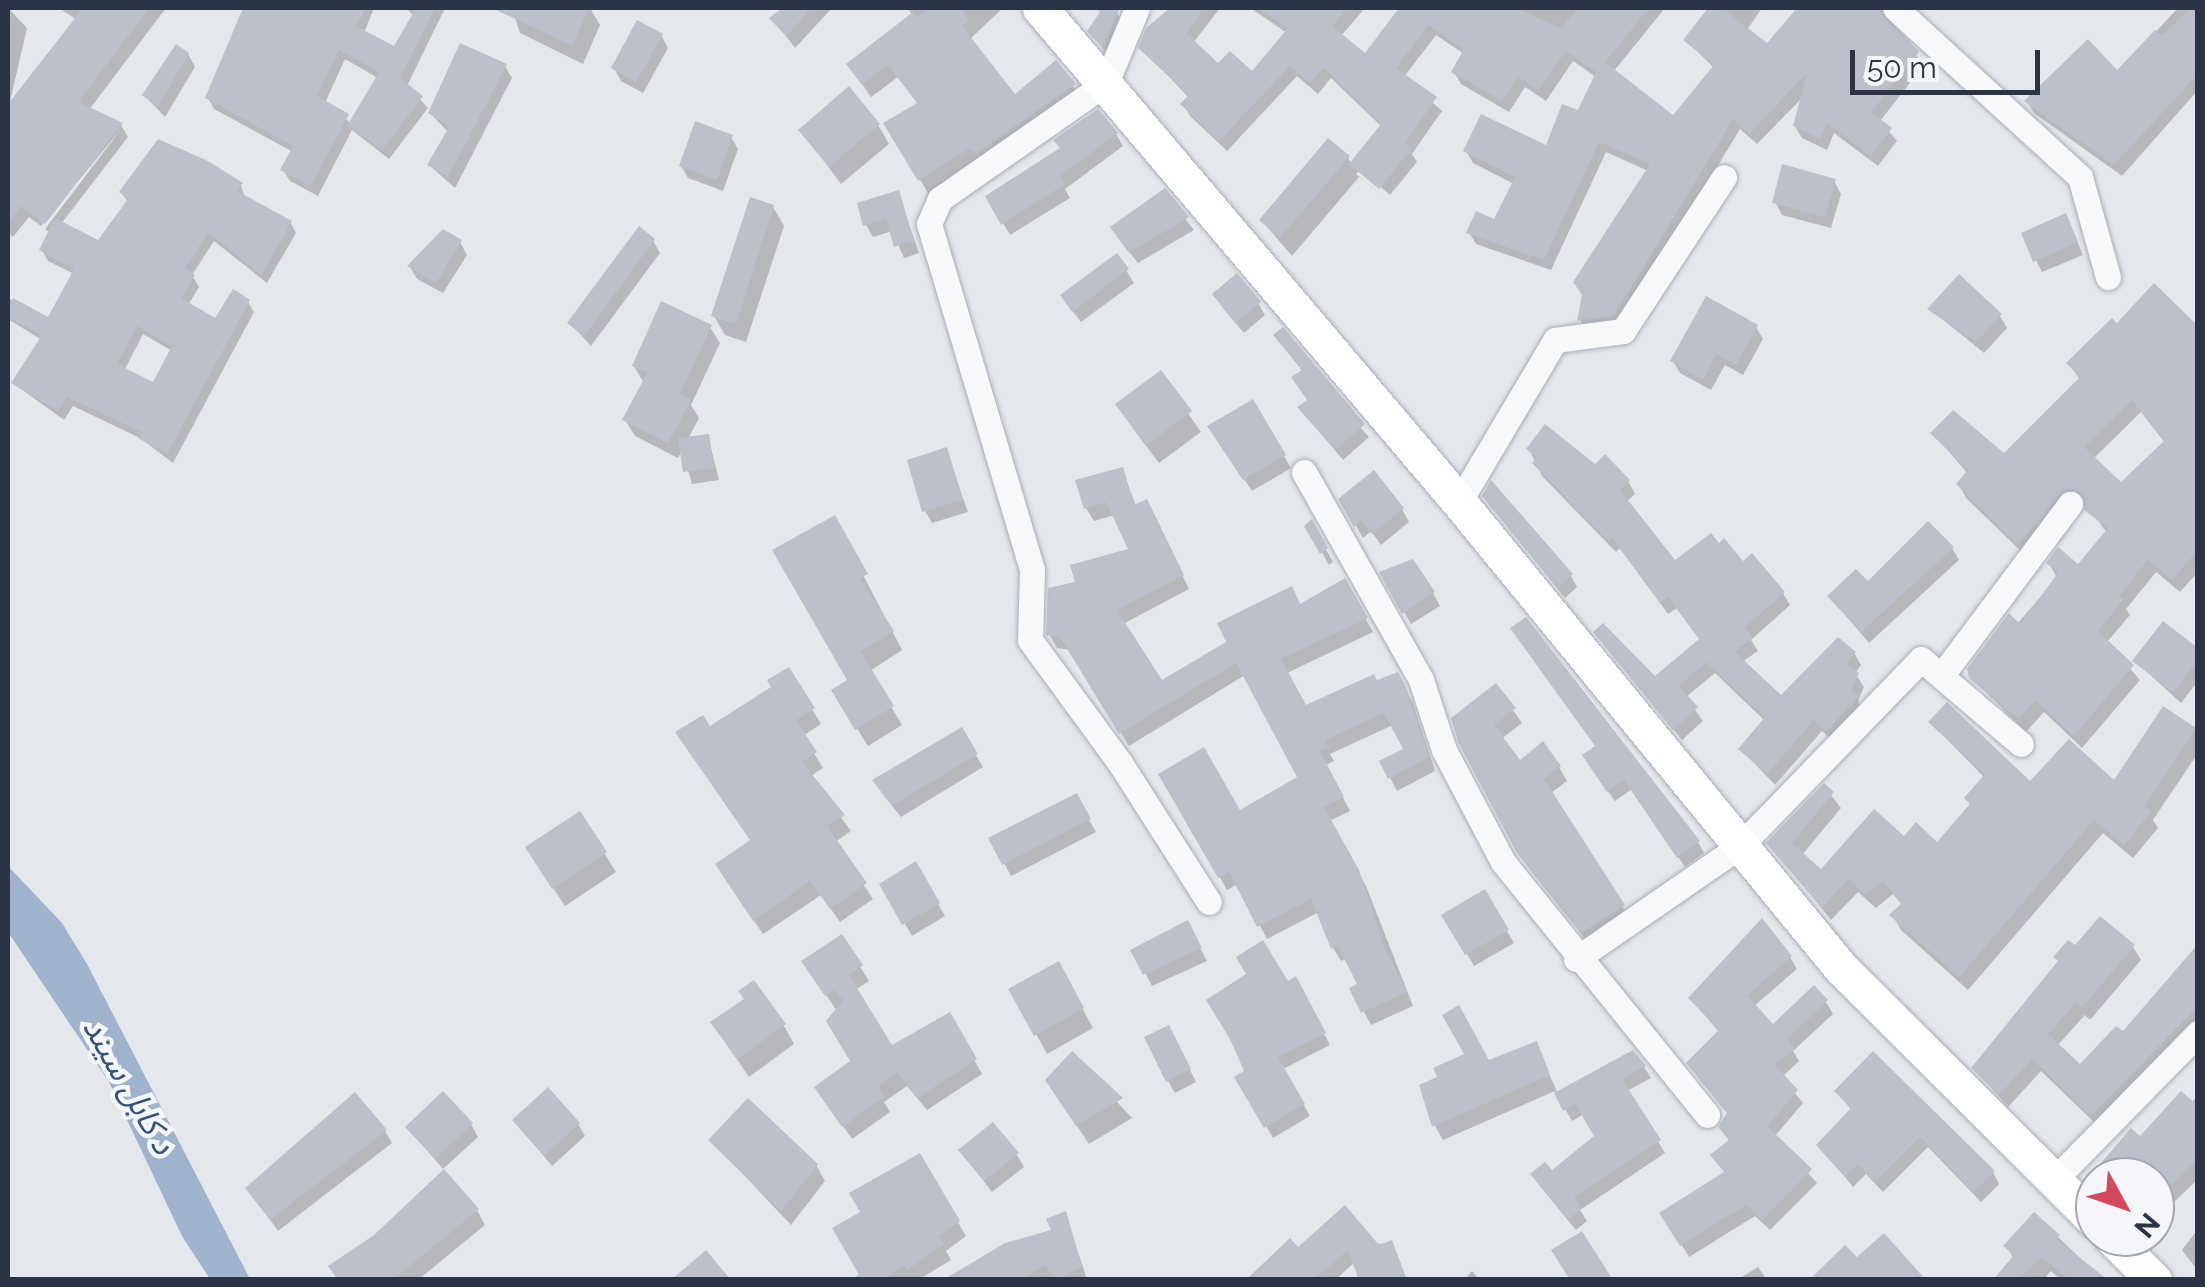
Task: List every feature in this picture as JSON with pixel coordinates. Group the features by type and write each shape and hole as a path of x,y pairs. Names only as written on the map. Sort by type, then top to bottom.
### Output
{"main road":[{"path":"1040,8 1459,502 1840,968 2075,1201"},
{"path":"2131,1257 2154,1280"}],"street":[{"path":"1137,8 1106,83 940,199 930,224 1032,570 1030,640 1120,762 1209,902"},
{"path":"1895,8 2080,177 2108,277"},
{"path":"1459,502 1556,340 1624,331 1724,176"},
{"path":"1304,472 1421,680 1444,750 1503,862 1576,959 1707,1115"},
{"path":"1942,675 2070,504"},
{"path":"1576,959 1740,846 1911,664 1920,659 2021,744"},
{"path":"2054,1180 2198,1032"}],"water":[{"name":"د کابل سيند","path":"8,866 62,923 87,964 250,1279 210,1279 182,1236 109,1082 8,932"}],"building":[{"path":"83,8 149,8 78,102 123,123 45,224 21,206 8,223 8,104"},
{"path":"243,8 366,8 356,26 394,46 416,8 435,8 400,78 423,96 382,150 347,126 379,72 339,50 317,96 349,114 311,186 280,170 293,146 205,98"},
{"path":"492,8 589,8 572,46"},
{"path":"782,8 812,8 786,36 769,18"},
{"path":"931,8 960,8 970,21 962,26 1015,94 1056,60 1076,84 976,154 970,148 918,181 883,123 917,103 888,65 862,85 846,64 913,12 917,17"},
{"path":"1096,8 1119,9 1103,48 1087,31 1100,12"},
{"path":"1170,8 1204,8 1186,33 1218,63 1230,51 1252,71 1288,28 1258,8 1348,8 1332,26 1365,53 1399,8 1517,8 1561,29 1577,8 1649,8 1605,62 1673,115 1714,65 1683,40 1708,8 1722,8 1767,43 1797,8 1879,8 1919,52 1871,112 1892,128 1871,156 1827,123 1820,139 1793,126 1807,73 1749,134 1733,119 1614,316 1577,321 1582,295 1573,282 1650,164 1599,142 1544,260 1466,233 1476,211 1494,219 1515,177 1463,151 1481,114 1546,145 1562,104 1578,110 1596,72 1566,51 1538,90 1518,77 1502,101 1451,72 1464,49 1428,25 1396,68 1437,97 1405,143 1412,148 1379,189 1349,164 1381,124 1324,68 1310,83 1290,66 1219,141 1180,104 1189,95 1138,48 1146,28"},
{"path":"2191,8 2198,8 2198,74 2114,165 2024,101 2088,39 2117,70 2155,30 2162,36"},
{"path":"637,20 663,34 636,82 611,68"},
{"path":"460,43 507,64 448,177 427,165 449,127 428,113"},
{"path":"176,44 189,53 158,107 142,95"},
{"path":"849,86 880,124 829,167 798,130"},
{"path":"1098,109 1118,133 1060,176 1065,184 1001,225 985,196 1060,148 1053,140"},
{"path":"695,121 733,135 717,180 679,166"},
{"path":"1328,138 1350,156 1280,238 1259,220"},
{"path":"158,139 208,161 243,183 237,191 292,221 261,275 208,232 185,268 195,275 181,298 215,318 233,289 250,300 167,454 138,438 141,432 67,397 58,411 11,383 42,335 8,317 13,298 48,317 74,269 39,250 55,218 98,240 128,199 119,192","holes":["137,326 172,346 153,382 117,364"]},
{"path":"1782,164 1836,179 1825,217 1772,203"},
{"path":"1165,188 1189,217 1129,253 1110,227"},
{"path":"899,190 914,241 894,247 886,219 863,226 857,203"},
{"path":"750,197 774,205 736,324 711,316"},
{"path":"2066,213 2078,242 2033,262 2021,233"},
{"path":"639,226 655,239 584,336 567,323"},
{"path":"443,229 462,240 436,283 407,266"},
{"path":"1117,253 1129,269 1072,312 1060,295"},
{"path":"1237,273 1261,302 1235,323 1212,294"},
{"path":"1959,274 2002,314 1976,342 1927,309"},
{"path":"2154,283 2198,326 2198,550 2172,580 2148,560 2119,596 2124,599 2098,631 2134,665 2074,736 2035,700 2018,720 1969,678 1967,669 2009,613 2020,624 2058,573 2046,563 2058,547 2078,564 2108,528 2084,510 2080,492 2065,489 2018,545 1956,484 1968,470 1930,433 1953,410 2004,453 2080,377 2066,363 2112,318 2117,323","holes":["2132,400 2164,441 2121,482 2084,447"]},
{"path":"1706,296 1758,325 1736,365 1717,354 1703,380 1670,361"},
{"path":"661,301 712,325 680,394 691,400 668,443 622,420 647,373 632,366"},
{"path":"1283,327 1365,424 1335,450 1297,407 1307,400 1291,377 1302,370 1273,335"},
{"path":"1161,370 1192,411 1146,446 1115,404"},
{"path":"1253,399 1286,455 1243,480 1207,426"},
{"path":"1545,424 1595,464 1605,454 1630,480 1620,490 1675,560 1711,533 1719,543 1724,538 1743,561 1752,553 1785,592 1745,627 1753,638 1734,651 1781,695 1838,637 1856,652 1847,663 1859,673 1851,690 1858,696 1827,732 1814,720 1767,774 1738,749 1765,717 1706,662 1679,686 1698,707 1673,730 1593,632 1603,623 1655,676 1699,639 1668,597 1660,603 1612,538 1608,541 1532,463 1537,457 1526,449"},
{"path":"709,434 714,468 683,472 678,438"},
{"path":"947,447 963,500 922,512 907,460"},
{"path":"1123,467 1134,505 1147,499 1184,575 1117,610 1162,680 1226,642 1217,623 1292,586 1300,604 1345,578 1368,618 1281,659 1306,705 1374,674 1377,680 1398,672 1430,757 1388,779 1379,761 1403,749 1384,713 1325,740 1328,747 1320,751 1344,797 1324,807 1359,870 1384,947 1407,992 1361,1013 1349,988 1357,984 1338,946 1331,949 1311,899 1257,927 1229,872 1218,878 1158,774 1204,747 1240,810 1297,777 1236,663 1119,734 1060,637 1046,635 1048,588 1075,582 1070,565 1128,549 1106,502 1084,509 1075,480"},
{"path":"1374,470 1404,508 1372,534 1362,521 1354,527 1338,499"},
{"path":"1491,480 1573,574 1557,588 1482,496"},
{"path":"835,515 868,574 860,578 894,631 861,652 894,706 855,730 831,690 847,680 772,550"},
{"path":"1312,519 1328,548 1320,554 1304,526"},
{"path":"1928,521 1954,547 1861,632 1827,596 1856,569 1868,581"},
{"path":"1413,559 1435,592 1402,614 1379,572"},
{"path":"1526,617 1700,841 1677,858 1624,780 1607,792 1582,755 1595,746 1510,628"},
{"path":"2163,621 2198,648 2198,661 2173,692 2132,661"},
{"path":"789,667 815,708 796,720 817,752 802,762 845,815 827,826 867,883 830,909 810,881 753,921 715,864 750,840 675,732 703,715 710,726 771,687 767,680"},
{"path":"1496,683 1516,708 1494,725 1520,760 1543,741 1561,766 1544,779 1625,905 1581,933 1517,853 1459,744 1451,718"},
{"path":"1947,702 2030,781 2069,739 2114,780 2163,706 2196,728 2145,806 2151,812 2124,845 2094,820 1959,977 1889,915 1902,903 1883,881 1866,895 1848,879 1822,908 1766,843 1824,783 1834,792 1792,843 1821,869 1874,809 1904,836 1916,822 1937,842 1970,804 1964,798 1985,774 1928,722"},
{"path":"962,727 978,754 892,806 872,780"},
{"path":"1077,793 1091,819 1002,865 988,838"},
{"path":"580,811 607,852 552,889 525,847"},
{"path":"916,861 940,903 902,925 879,884"},
{"path":"1485,889 1509,930 1465,955 1441,915"},
{"path":"2100,916 2135,945 2082,1008 2076,1003 2048,1034 2080,1064 2116,1026 2123,1031 2198,944 2198,1006 2091,1116 2032,1059 1999,1095 1971,1068 2058,961 2053,957 2068,940 2075,945"},
{"path":"1762,918 1792,956 1747,995 1773,1024 1814,985 1828,1000 1787,1039 1795,1048 1775,1065 1798,1090 1767,1126 1812,1169 1762,1220 1746,1205 1680,1246 1659,1213 1724,1172 1710,1155 1729,1140 1718,1127 1727,1113 1686,1063 1719,1030 1688,998"},
{"path":"1188,920 1202,948 1143,975 1130,950"},
{"path":"842,934 863,965 849,975 892,1045 950,1012 977,1059 917,1098 897,1073 878,1087 884,1097 842,1127 814,1087 850,1061 826,1021 843,1000 834,990 825,996 801,961"},
{"path":"1263,940 1288,981 1296,976 1326,1033 1278,1057 1305,1104 1264,1128 1234,1077 1244,1071 1206,1000 1246,974 1236,957"},
{"path":"1059,961 1084,1008 1034,1036 1008,989"},
{"path":"754,980 786,1024 737,1059 710,1022 744,999 738,991"},
{"path":"1459,1005 1489,1060 1537,1041 1550,1075 1432,1127 1419,1085 1437,1077 1433,1068 1464,1054 1442,1015"},
{"path":"1169,1025 1191,1069 1166,1082 1144,1037"},
{"path":"1633,1050 1646,1066 1622,1079 1661,1140 1574,1198 1582,1208 1568,1220 1530,1174 1545,1162 1552,1170 1594,1136 1575,1104 1563,1111 1554,1093"},
{"path":"1072,1051 1123,1098 1076,1126 1045,1080"},
{"path":"1873,1051 1995,1171 1973,1192 1920,1137 1875,1182 1858,1164 1845,1177 1816,1145 1851,1108 1834,1091"},
{"path":"548,1087 580,1123 544,1156 512,1120"},
{"path":"443,1091 473,1123 435,1159 405,1127"},
{"path":"2181,1091 2198,1106 2198,1158 2175,1181 2175,1157 2106,1157 2131,1128 2140,1136"},
{"path":"355,1092 387,1130 270,1220 245,1188"},
{"path":"748,1098 818,1164 781,1211 708,1140"},
{"path":"993,1122 1019,1153 984,1181 958,1150"},
{"path":"920,1153 960,1221 939,1236 945,1244 907,1270 903,1265 882,1280 862,1280 832,1228 860,1212 849,1193"},
{"path":"444,1169 479,1209 393,1280 338,1280 328,1266 374,1235"},
{"path":"1345,1205 1379,1245 1392,1240 1407,1280 1359,1280 1348,1250 1313,1280 1246,1280 1290,1238 1298,1247"},
{"path":"1066,1211 1082,1267 1056,1280 1045,1265 1020,1280 943,1280 1005,1243 1051,1230 1046,1219"},
{"path":"2034,1212 2060,1235 2056,1239 2075,1257 2108,1280 2070,1280 2041,1257 2018,1280 1993,1280 2014,1255 2003,1246"},
{"path":"1582,1231 1613,1280 1570,1280 1551,1250"},
{"path":"1884,1233 1926,1280 1809,1280 1845,1245 1857,1257"},
{"path":"706,1250 731,1280 671,1280"}]}
